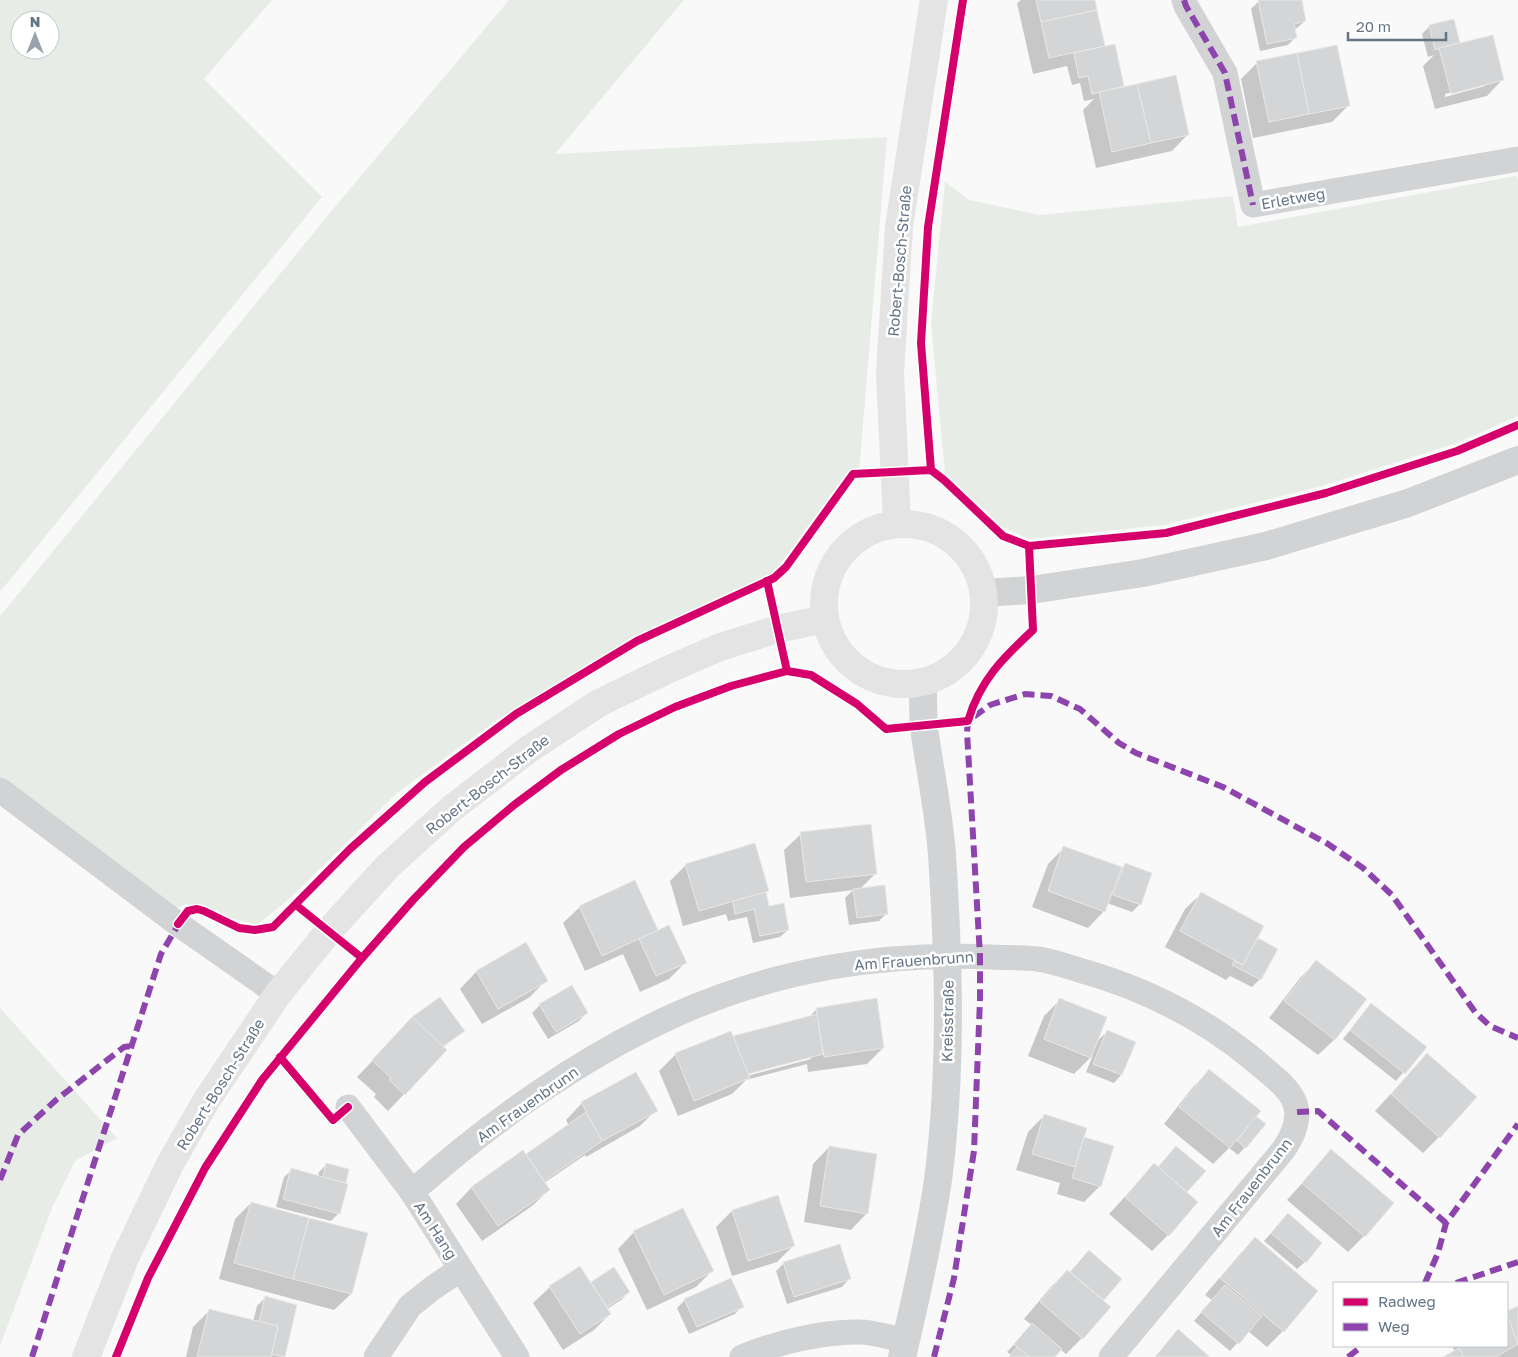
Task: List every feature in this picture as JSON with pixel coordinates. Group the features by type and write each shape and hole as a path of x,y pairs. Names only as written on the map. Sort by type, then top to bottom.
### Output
{"main road":[{"name":"Robert-Bosch-Straße","path":"897,523 890,373 899,227 934,0"},
{"path":"897,523 921,525 944,534 964,549 977,569 984,593 984,617 982,624 977,639 964,659 945,674 922,683 896,685 871,678 849,664 833,643 824,619 823,597 828,575 839,555 855,540 875,529 897,523"},
{"name":"Robert-Bosch-Straße","path":"86,1357 125,1258 170,1164 206,1101 278,994 328,932 387,867 451,809 529,749 600,703 667,670 720,647 778,628 824,619"}],"street":[{"name":"Erletweg","path":"1184,0 1225,73 1253,205 1518,159"},
{"path":"984,593 1031,590 1143,573 1266,546 1408,504 1518,460"},
{"name":"Kreisstraße","path":"904,1349 924,1264 939,1170 948,1031 947,955 941,853 924,726 922,683"},
{"path":"0,790 178,924 278,994"},
{"name":"Am Frauenbrunn","path":"412,1192 507,1116 572,1071 626,1039 676,1014 730,993 780,977 856,963 947,955 1039,959 1114,980 1169,1003 1230,1040 1288,1088 1297,1112 1292,1138 1284,1149 1111,1357"},
{"name":"Am Hang","path":"348,1107 412,1192 517,1357"},
{"path":"376,1357 410,1306 434,1287 462,1269"},
{"path":"742,1357 761,1349 821,1335 861,1332 904,1349"}],"shaded area":[{"path":"0,0 272,0 204,79 322,197 0,592"},
{"path":"509,0 684,0 555,154 887,137 859,472 846,474 768,581 597,661 497,720 397,793 290,898 257,925 186,904 167,912 0,785 0,616 334,208"},
{"path":"1516,176 1518,180 1518,416 1457,443 1319,487 1164,525 1029,539 1002,527 945,473 931,323 945,182 969,200 1040,215 1233,196 1238,227"},
{"path":"0,1008 117,1138 75,1161 52,1208 0,1346"}],"building":[{"path":"1036,0 1095,0 1097,10 1041,22"},
{"path":"1258,0 1302,0 1306,21 1294,24 1297,38 1267,44"},
{"path":"1097,10 1105,46 1049,58 1041,22"},
{"path":"1454,19 1460,43 1435,50 1429,25"},
{"path":"1493,35 1504,80 1451,94 1439,48"},
{"path":"1115,44 1124,86 1092,94 1088,76 1079,78 1074,53"},
{"path":"1337,45 1350,106 1309,114 1297,53"},
{"path":"1297,53 1309,114 1269,122 1256,61"},
{"path":"1176,75 1189,135 1151,143 1137,84"},
{"path":"1137,84 1151,143 1112,152 1099,92"},
{"path":"871,824 877,874 806,882 800,832"},
{"path":"755,843 769,891 699,911 685,864"},
{"path":"1063,846 1122,867 1105,912 1048,891"},
{"path":"1125,863 1152,873 1141,905 1113,895"},
{"path":"635,880 658,930 602,956 579,906"},
{"path":"885,885 888,914 857,918 853,889"},
{"path":"766,892 769,906 784,903 789,930 760,936 754,909 735,914 733,901"},
{"path":"1201,892 1264,926 1243,965 1180,931"},
{"path":"669,925 687,963 656,976 639,939"},
{"path":"1258,938 1278,949 1261,980 1232,965 1234,961 1243,965"},
{"path":"526,942 548,981 498,1009 476,971"},
{"path":"1316,960 1367,999 1335,1040 1284,1001"},
{"path":"572,985 588,1013 556,1032 539,1004"},
{"path":"440,997 465,1031 443,1046 412,1017"},
{"path":"877,998 884,1048 824,1057 816,1008"},
{"path":"1059,998 1107,1017 1091,1058 1044,1039"},
{"path":"1371,1003 1427,1047 1405,1074 1350,1030"},
{"path":"817,1014 823,1054 748,1074 733,1036"},
{"path":"412,1017 447,1050 405,1095 372,1060"},
{"path":"1107,1030 1136,1042 1122,1075 1093,1064"},
{"path":"731,1031 750,1078 694,1101 675,1053"},
{"path":"1427,1053 1477,1097 1440,1138 1391,1094"},
{"path":"1209,1069 1261,1111 1230,1148 1179,1107"},
{"path":"636,1072 658,1111 602,1141 581,1102"},
{"path":"586,1112 602,1141 544,1181 526,1154"},
{"path":"1044,1114 1087,1128 1075,1167 1032,1154"},
{"path":"1256,1116 1266,1124 1246,1148 1237,1141"},
{"path":"1084,1137 1114,1146 1101,1187 1072,1178"},
{"path":"829,1146 877,1154 868,1214 820,1206"},
{"path":"1176,1146 1206,1171 1187,1192 1158,1167"},
{"path":"1331,1149 1394,1203 1365,1237 1302,1183"},
{"path":"523,1150 550,1190 498,1226 471,1187"},
{"path":"326,1163 349,1169 346,1183 323,1177"},
{"path":"1154,1163 1198,1202 1169,1236 1125,1197"},
{"path":"291,1168 348,1184 340,1214 283,1199"},
{"path":"778,1195 795,1246 748,1261 732,1210"},
{"path":"251,1202 309,1218 293,1279 234,1263"},
{"path":"683,1208 714,1271 664,1295 633,1231"},
{"path":"1288,1213 1322,1243 1306,1263 1271,1233"},
{"path":"309,1218 368,1233 352,1294 293,1279"},
{"path":"1255,1237 1318,1291 1284,1332 1220,1278"},
{"path":"840,1244 851,1279 794,1297 783,1262"},
{"path":"1089,1250 1122,1279 1104,1300 1070,1272"},
{"path":"580,1266 611,1314 580,1334 549,1286"},
{"path":"614,1267 630,1292 607,1307 591,1282"},
{"path":"1067,1270 1111,1307 1083,1339 1040,1302"},
{"path":"731,1278 744,1307 697,1327 684,1299"},
{"path":"1225,1285 1262,1316 1239,1344 1201,1312"},
{"path":"265,1296 297,1305 285,1357 271,1354 278,1326 259,1322"},
{"path":"1518,1306 1518,1345 1508,1318 1508,1311"},
{"path":"209,1309 278,1326 271,1357 197,1357"},
{"path":"1508,1318 1518,1344 1496,1357 1464,1357 1459,1348 1508,1347"},
{"path":"1032,1323 1062,1349 1055,1357 1029,1357 1014,1344"},
{"path":"1178,1329 1210,1357 1155,1357"},
{"path":"1017,1347 1029,1357 1009,1357"},
{"path":"1459,1348 1464,1357 1443,1357"}],"marked path":[{"path":"1184,0 1225,73 1253,205"},
{"path":"934,1357 954,1278 974,1151 980,956 967,732 968,721 990,705 1025,694 1051,696 1080,709 1119,743 1136,753 1223,787 1328,844 1363,868 1392,895 1475,1012 1490,1026 1518,1038"},
{"path":"32,1357 161,954 181,920"},
{"path":"0,1180 18,1135 56,1100 124,1047 131,1046"},
{"path":"1297,1112 1318,1111 1446,1223"},
{"path":"1425,1282 1438,1253 1446,1223 1518,1124"},
{"path":"1459,1282 1518,1262"},
{"path":"1348,1357 1361,1347"}],"cycle path":[{"path":"931,470 921,343 928,227 963,0"},
{"path":"1029,546 1166,533 1326,493 1457,451 1518,425"},
{"path":"116,1357 148,1278 205,1168 262,1080 362,958 413,900 464,847 514,805 561,770 619,734 675,707 731,686 787,671 811,675 857,704 886,729 968,721 973,706 986,682 1002,660 1033,630 1029,546 1003,536 931,470 853,474 786,567 774,578 637,641 516,714 425,782 350,849 273,927 255,930 239,928 197,909 188,911 178,924"},
{"path":"767,581 787,671"},
{"path":"296,905 362,958"},
{"path":"280,1057 333,1120 348,1107"}]}
